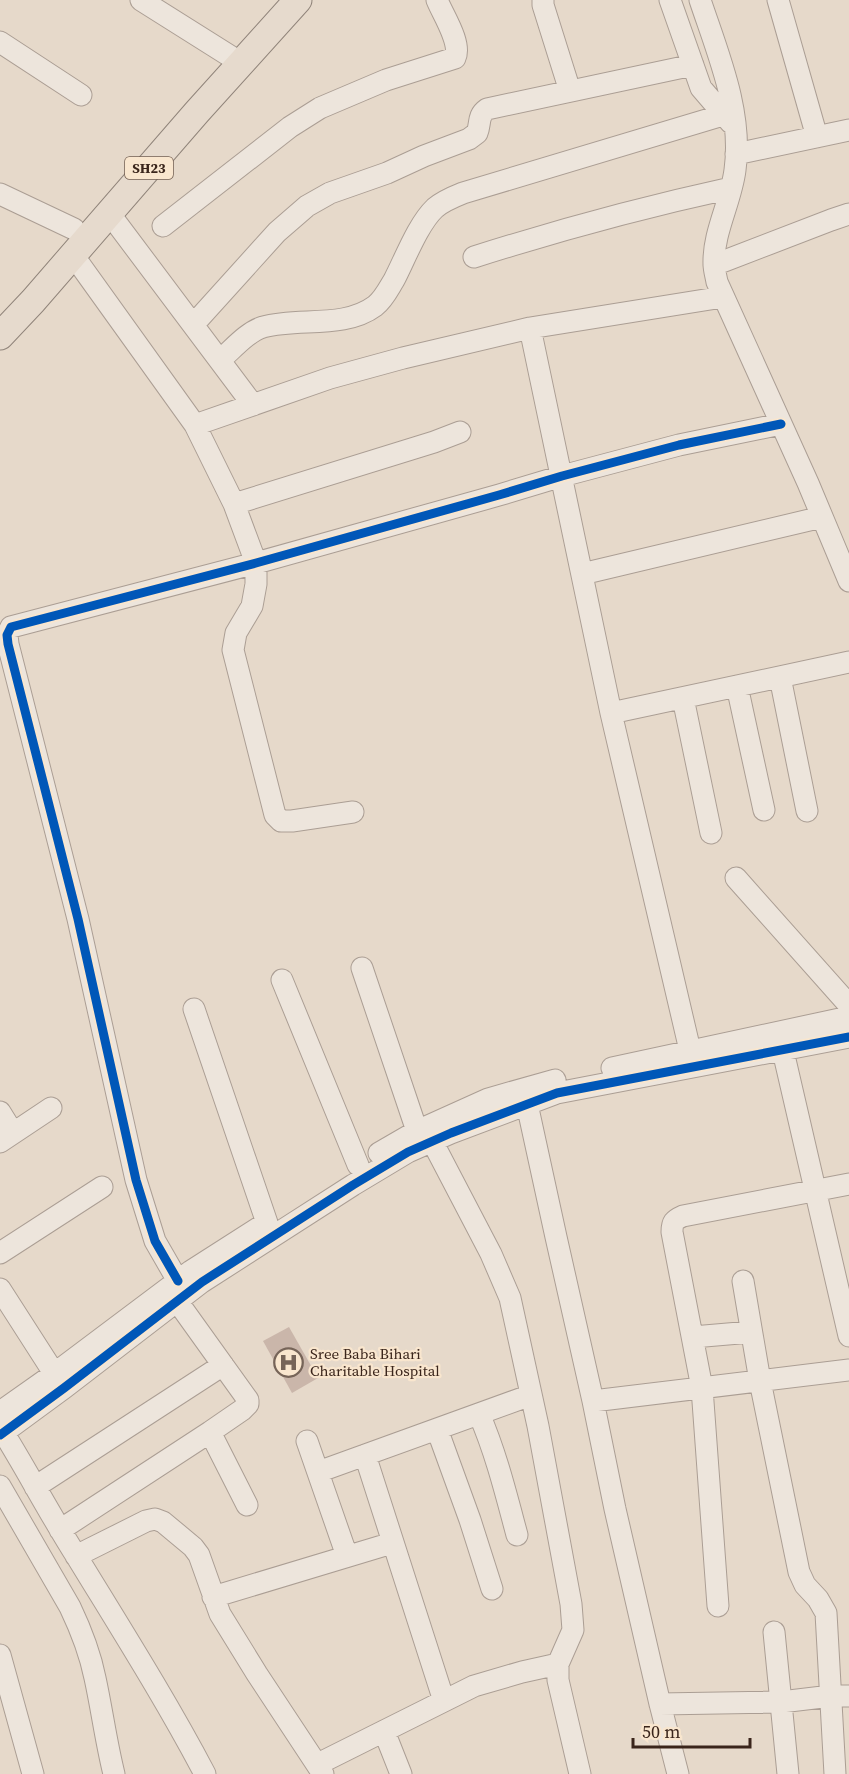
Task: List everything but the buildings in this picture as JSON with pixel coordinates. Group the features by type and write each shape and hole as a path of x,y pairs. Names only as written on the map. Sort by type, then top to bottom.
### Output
{"main road":[{"name":"SH23","path":"0,310 109,213 235,60 279,0"},
{"name":"SH23","path":"0,336 74,242 235,60 298,0"}],"street":[{"path":"141,0 235,60"},
{"path":"163,226 290,127 320,108 386,80 455,58 458,51 456,43 436,0"},
{"path":"543,0 570,91"},
{"path":"670,0 701,88 729,121"},
{"path":"700,0 726,77 729,121 736,154 731,188 716,243 714,265 717,282 849,581"},
{"path":"778,0 817,137"},
{"path":"0,42 81,95"},
{"path":"193,325 277,232 307,206 330,193 387,173 469,139 477,133 480,117 487,109 693,65"},
{"path":"220,360 252,332 263,327 337,319 376,305 387,292 424,221 445,200 463,193 729,121"},
{"path":"736,154 849,130"},
{"path":"474,257 550,233 731,188"},
{"path":"0,194 74,242 195,425 234,504 256,563 255,596 252,606 236,633 233,650 275,815 281,821 292,821 352,812"},
{"path":"109,213 253,405"},
{"path":"714,265 849,214"},
{"path":"195,425 330,378 530,327 723,297"},
{"path":"530,327 611,713 692,1059"},
{"path":"60,1530 242,1410 248,1404 248,1400 223,1365 178,1291 155,1241 136,1180 78,919 7,635 10,627 256,563 562,476 680,445 781,424"},
{"path":"234,504 460,432"},
{"path":"582,574 822,517"},
{"path":"611,713 849,662"},
{"path":"780,677 807,811"},
{"path":"737,686 764,810"},
{"path":"683,698 711,832"},
{"path":"736,878 849,1005"},
{"path":"362,968 424,1136 505,1283 510,1298 531,1395 573,1618 573,1630 558,1664 558,1680 580,1774"},
{"path":"282,980 358,1165"},
{"path":"194,1009 267,1223"},
{"path":"780,1042 849,1017"},
{"path":"178,1291 191,1271 358,1165 424,1136 488,1099 556,1080 692,1059 780,1042 849,1037"},
{"path":"780,1042 849,1336"},
{"path":"205,1774 180,1727 60,1530 1,1426 178,1291 202,1282 408,1152 424,1136 557,1093 692,1059"},
{"path":"528,1104 615,1509 678,1774"},
{"path":"0,1112 7,1137 51,1108"},
{"path":"718,1606 702,1388 672,1225 675,1219 683,1216 849,1184"},
{"path":"0,1253 102,1187"},
{"path":"743,1281 760,1381 800,1572 805,1585 818,1599 826,1613 840,1696 835,1774"},
{"path":"0,1289 59,1381"},
{"path":"693,1336 751,1332"},
{"path":"35,1487 223,1365"},
{"path":"593,1401 849,1370"},
{"path":"318,1472 531,1395"},
{"path":"479,1414 498,1465 517,1535"},
{"path":"436,1429 470,1520 492,1589"},
{"path":"210,1432 247,1504"},
{"path":"307,1441 347,1556"},
{"path":"365,1455 444,1701"},
{"path":"0,1486 78,1624 95,1677 114,1774"},
{"path":"76,1556 146,1521 155,1520 163,1522 193,1547 199,1555 220,1614 320,1769 384,1731 474,1686 500,1677 558,1664"},
{"path":"213,1597 392,1543"},
{"path":"774,1632 788,1774"},
{"path":"0,1655 33,1774"},
{"path":"660,1704 781,1702 840,1696"},
{"path":"384,1731 401,1774"}],"cycle path":[{"path":"178,1281 155,1241 136,1180 78,919 8,644 7,635 11,627 256,563 679,445 781,424"},
{"path":"0,1435 202,1282 408,1152 451,1133 557,1093 849,1037"}],"place":[{"name":"Sree Baba Bihari Charitable Hospital","path":"289,1363"}]}
